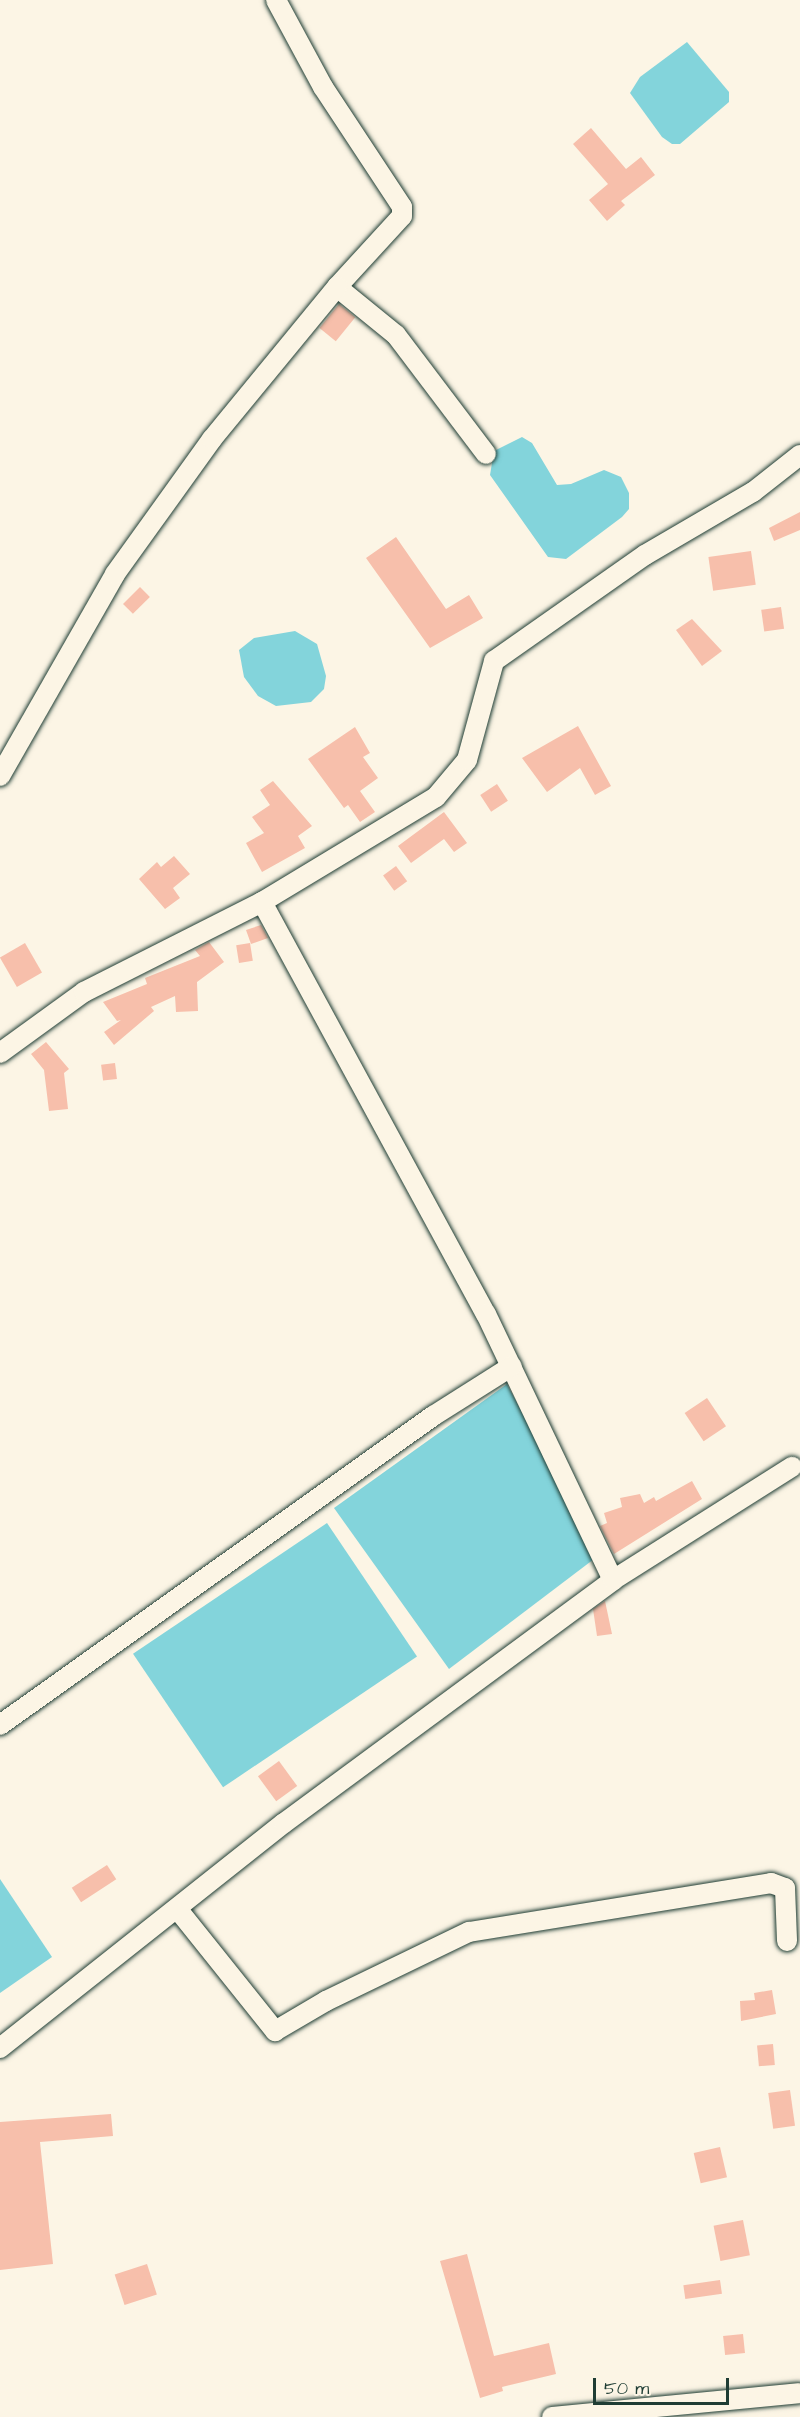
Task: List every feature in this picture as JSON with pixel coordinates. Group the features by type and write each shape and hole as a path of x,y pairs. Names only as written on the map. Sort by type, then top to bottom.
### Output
{"street":[{"path":"0,776 115,574 212,439 337,287 402,216 402,207 323,87 276,0"},
{"path":"337,287 396,335 486,454"},
{"path":"0,1053 84,992 262,902 436,797 455,780 472,745 494,661 645,555 753,492 800,455"},
{"path":"262,902 512,1366 614,1580"},
{"path":"0,1725 433,1416 512,1366"},
{"path":"0,2048 179,1911 284,1823 614,1580 792,1467"},
{"path":"179,1911 275,2031 326,2001 469,1932 771,1883 785,1888 787,1941"},
{"path":"552,2417 800,2388"}],"water":[{"path":"687,42 729,92 729,102 680,144 672,144 662,137 630,93 640,77"},
{"path":"522,437 532,443 557,485 571,484 604,470 621,477 629,493 629,509 622,517 566,559 548,557 490,475 494,451"},
{"path":"295,631 317,644 326,676 324,689 311,702 276,706 258,696 244,677 239,650 254,638"},
{"path":"507,1384 598,1556 449,1669 334,1508"},
{"path":"327,1523 417,1656 223,1787 133,1654"},
{"path":"0,1879 52,1957 0,1993"}],"building":[{"path":"591,128 626,169 641,157 655,175 621,201 625,205 607,221 589,200 608,184 573,144"},
{"path":"339,304 355,317 336,341 319,328"},
{"path":"800,512 800,530 774,541 769,528"},
{"path":"396,537 446,609 469,595 483,618 430,648 366,558"},
{"path":"751,551 756,585 713,591 708,557"},
{"path":"140,587 150,597 133,614 123,604"},
{"path":"781,607 784,629 764,632 761,610"},
{"path":"692,619 722,651 702,666 676,630"},
{"path":"578,726 611,786 595,795 580,768 547,792 522,758"},
{"path":"355,727 370,753 363,757 378,778 360,791 375,812 360,822 348,805 344,808 308,759"},
{"path":"273,781 312,826 298,836 305,848 262,872 246,843 264,833 252,817 270,805 260,790"},
{"path":"497,784 508,801 491,812 480,795"},
{"path":"444,812 467,843 454,852 444,839 411,863 398,846"},
{"path":"174,856 190,874 173,888 180,898 165,909 139,879 157,862 161,867"},
{"path":"396,866 407,881 394,891 383,875"},
{"path":"261,925 268,938 251,944 246,930"},
{"path":"209,942 224,962 197,982 198,1011 176,1012 175,996 151,1007 154,1011 114,1045 104,1032 121,1020 117,1021 103,1002 147,984 145,978 200,956 195,950"},
{"path":"25,943 42,972 17,987 0,957"},
{"path":"250,943 253,961 239,963 236,945"},
{"path":"46,1042 69,1069 64,1073 68,1109 49,1111 44,1070 31,1054"},
{"path":"115,1063 117,1079 103,1081 101,1065"},
{"path":"707,1398 726,1426 704,1441 685,1413"},
{"path":"692,1481 702,1499 614,1554 600,1526 607,1523 604,1513 622,1507 620,1498 640,1494 644,1503 654,1497 656,1501"},
{"path":"605,1601 612,1634 597,1636 593,1609"},
{"path":"279,1761 297,1786 276,1801 258,1776"},
{"path":"107,1865 116,1879 81,1902 72,1888"},
{"path":"772,1990 776,2014 741,2021 740,2001 755,2000 754,1993"},
{"path":"773,2044 775,2065 759,2066 757,2045"},
{"path":"790,2090 795,2126 773,2129 768,2093"},
{"path":"111,2114 113,2136 40,2142 53,2264 0,2270 0,2122"},
{"path":"720,2147 727,2177 701,2183 694,2153"},
{"path":"743,2220 750,2255 720,2261 714,2226"},
{"path":"467,2254 494,2356 549,2343 556,2374 502,2387 503,2391 480,2398 440,2261"},
{"path":"147,2264 157,2294 125,2305 115,2275"},
{"path":"720,2280 722,2294 685,2299 683,2285"},
{"path":"743,2334 745,2353 725,2355 723,2336"}]}
